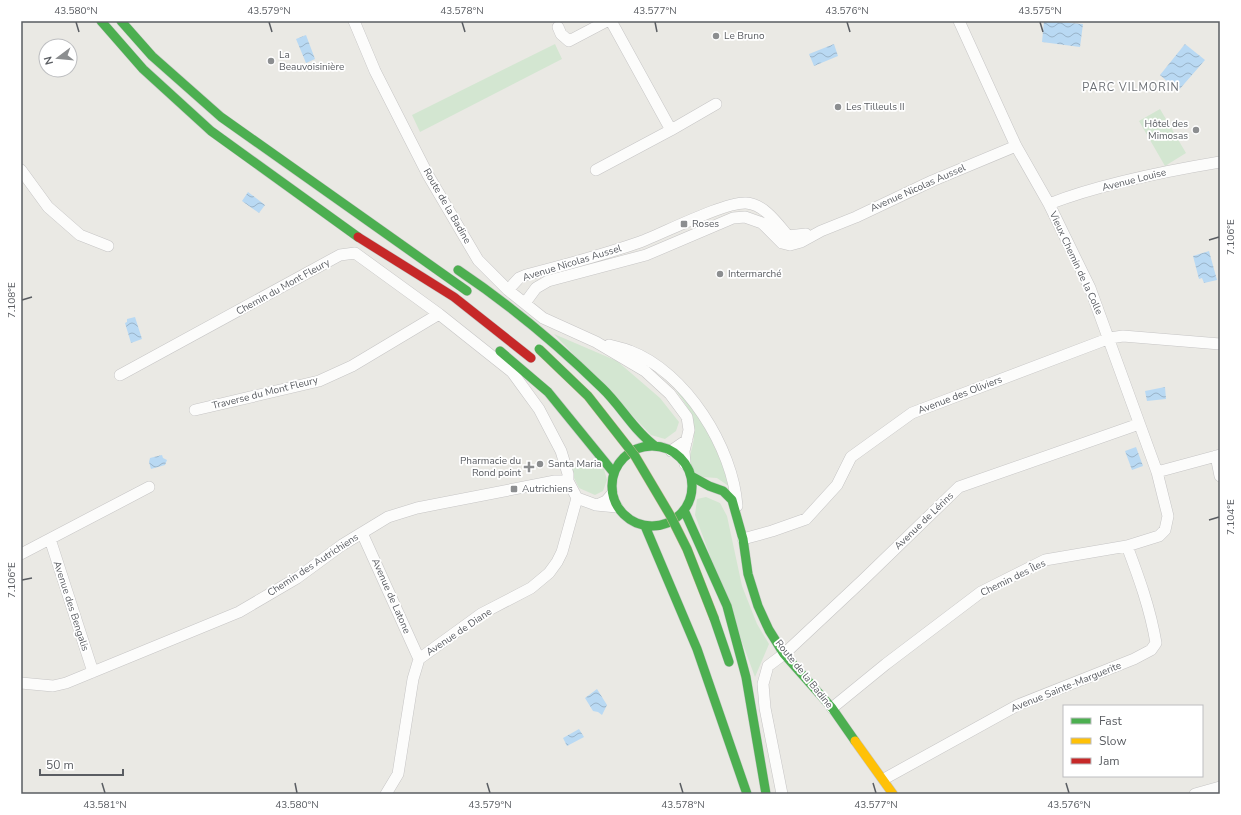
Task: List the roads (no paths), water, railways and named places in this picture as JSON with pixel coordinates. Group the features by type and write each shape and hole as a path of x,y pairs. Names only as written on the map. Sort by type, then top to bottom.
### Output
{"main road":[{"path":"101,21 143,69 211,131 285,186 366,243 437,298"},
{"path":"122,21 152,56 220,117 292,170 373,224 472,295"},
{"path":"373,224 427,251"},
{"path":"366,243 454,297 534,361"},
{"path":"451,266 524,319 556,345 620,408 642,438 655,446 671,451 685,464 691,476 692,492 684,510 677,518 667,524 645,526 629,519 617,507 612,494 612,483 614,473 620,462 630,452 642,447 655,446"},
{"path":"536,346 588,396 635,456 670,514 683,542 714,618 731,669"},
{"path":"496,347 548,392 614,473"},
{"path":"615,452 628,470"},
{"name":"Route de la Badine","path":"691,476 709,486 723,491 732,500 743,539 748,574 758,606 769,630 784,654 832,708 884,779 893,794"},
{"path":"692,492 709,486"},
{"path":"684,510 727,606 746,677 766,794"},
{"path":"654,514 664,534"},
{"path":"645,526 697,649 747,794"},
{"path":"738,691 766,794"},
{"path":"728,709 747,794"}],"street":[{"name":"Route de la Badine","path":"354,21 375,71 428,175 478,260 508,290 549,321 596,342 645,371 670,394 687,416 689,430 684,451 685,464"},
{"path":"558,27 561,34 569,41 607,21"},
{"path":"611,21 671,130"},
{"name":"Vieux Chemin de la Colle","path":"959,21 1016,146 1049,204 1090,288 1110,338 1157,472 1168,516"},
{"path":"596,170 716,104"},
{"name":"Avenue Nicolas Aussel","path":"525,303 536,288 548,281 646,255 733,218 745,217 762,223 782,243 790,245 801,242 820,231 1016,146"},
{"name":"Avenue Louise","path":"1049,204 1071,196 1168,172 1220,162"},
{"path":"21,170 48,207 80,235 108,246"},
{"name":"Avenue Nicolas Aussel","path":"508,290 519,278 526,275 640,242 725,207 746,203 759,207 770,216 788,236 799,236 820,231"},
{"path":"640,242 646,255"},
{"name":"Chemin du Mont Fleury","path":"120,375 340,255 348,253 355,253 439,314"},
{"path":"439,314 512,372 539,409 561,451 568,474 568,481 578,498 596,505 617,507"},
{"name":"Traverse du Mont Fleury","path":"195,410 319,381 352,366 439,314"},
{"name":"Avenue des Oliviers","path":"743,539 772,532 806,519 837,485 850,457 912,414 1110,338 1123,336 1220,344"},
{"name":"Route de la Badine","path":"596,342 630,351 665,373 688,393 704,416 720,444 734,483 738,517"},
{"name":"Avenue de Lérins","path":"782,794 765,708 763,684 768,666 784,654 959,488 1139,424"},
{"path":"671,451 687,440"},
{"path":"1157,472 1218,456 1220,476"},
{"name":"Chemin des Autrichiens","path":"21,683 53,686 66,683 239,612 297,578 362,533 388,518 418,508 555,481 568,481"},
{"path":"21,554 149,487"},
{"path":"596,505 606,501 612,494"},
{"name":"Avenue de Diane","path":"386,794 398,774 413,679 419,659 481,614 531,588 548,573 557,562 562,552 578,498"},
{"name":"Chemin des Îles","path":"832,708 886,664 981,592 1045,560 1127,546 1159,536 1165,530 1168,516"},
{"name":"Avenue de Latone","path":"362,533 419,659"},
{"name":"Avenue des Bengalis","path":"50,539 93,672"},
{"name":"Avenue Sainte-Marguerite","path":"884,779 1018,705 1134,660 1151,650 1156,643 1152,617 1146,595 1127,546"},
{"path":"1195,794 1220,787"}],"water":[{"path":"1044,21 1083,24 1080,47 1042,42"},
{"path":"306,35 315,59 306,63 296,39"},
{"path":"834,44 838,56 814,66 809,54"},
{"path":"1185,44 1205,60 1178,91 1160,75"},
{"path":"248,192 265,205 259,213 242,201"},
{"path":"1209,251 1217,280 1204,283 1202,278 1199,279 1193,256"},
{"path":"135,317 142,339 131,343 125,323 127,322 127,319"},
{"path":"1165,387 1166,399 1147,401 1145,391"},
{"path":"1136,447 1143,466 1132,470 1125,451"},
{"path":"162,455 163,458 167,460 165,465 151,469 149,462 150,458"},
{"path":"597,689 607,705 602,715 593,711 585,698"},
{"path":"579,729 584,737 567,746 563,738"}],"place":[{"name":"Le Bruno","path":"716,36"},
{"name":"La Beauvoisinière","path":"271,61"},
{"name":"Les Tilleuls II","path":"838,107"},
{"name":"Hôtel des Mimosas","path":"1196,130"},
{"name":"Roses","path":"684,224"},
{"name":"Intermarché","path":"720,274"},
{"name":"Santa Maria","path":"540,464"},
{"name":"Pharmacie du Rond point","path":"529,467"},
{"name":"Autrichiens","path":"514,489"}],"district":[{"name":"PARC VILMORIN","path":"1131,87"}]}
